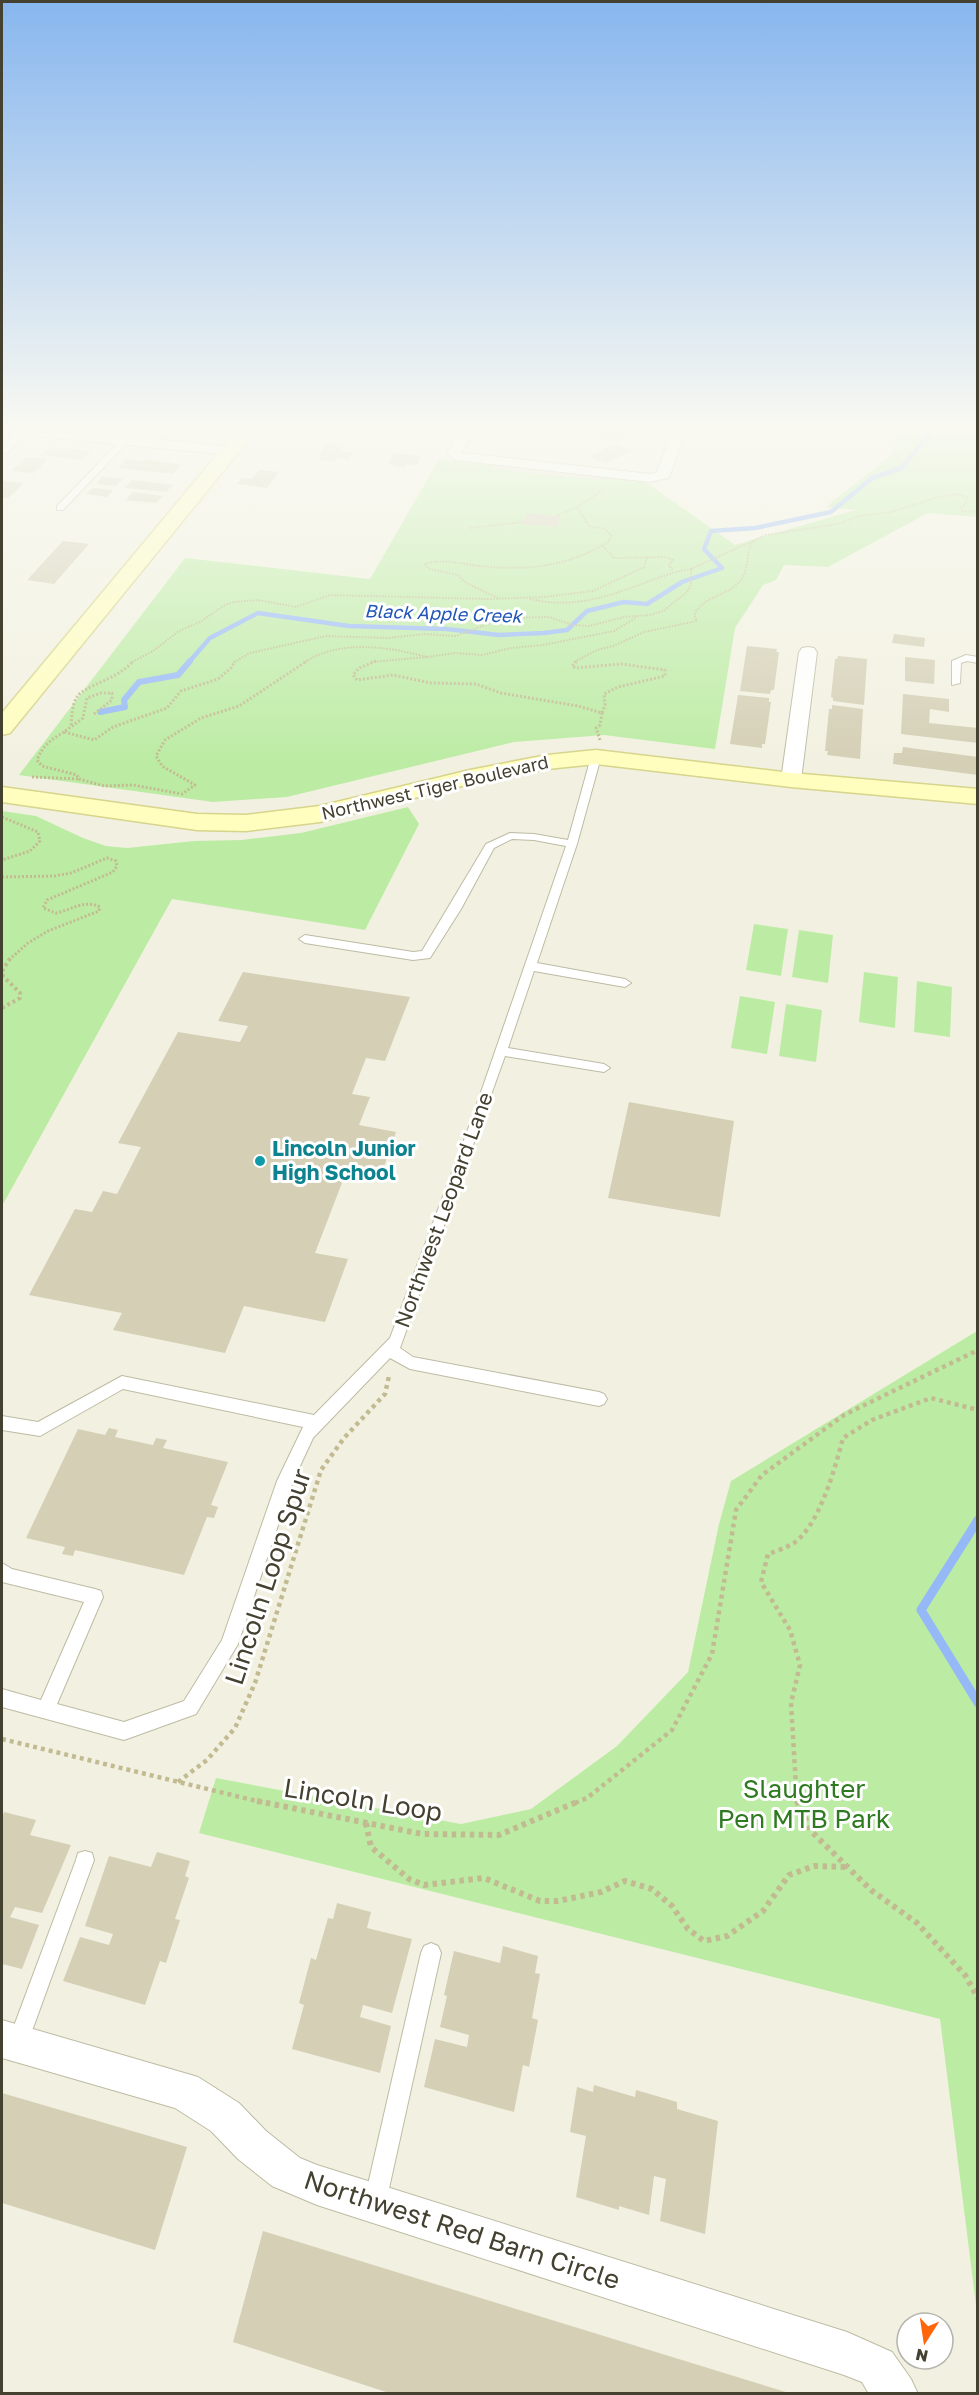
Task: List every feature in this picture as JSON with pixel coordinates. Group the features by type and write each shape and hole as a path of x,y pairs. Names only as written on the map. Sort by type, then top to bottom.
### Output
{"street":[{"path":"2,728 159,538"},
{"path":"791,780 808,652"},
{"name":"Northwest Tiger Boulevard","path":"2,795 197,822 256,823 320,814 503,771 600,753 791,780 978,797"},
{"name":"Northwest Red Barn Circle","path":"9,2041 184,2091 225,2117 252,2145 286,2172 317,2185 847,2354 877,2367 896,2394"}],"lane":[{"path":"955,683 957,661 966,658 978,660"},
{"name":"Northwest Leopard Lane","path":"2,1698 124,1731 190,1708 229,1644 285,1481 307,1433 396,1342 501,1051 572,843 600,753"},
{"path":"305,939 413,956 426,955 490,846 510,836 572,843"},
{"path":"529,966 625,983"},
{"path":"501,1051 604,1068"},
{"path":"389,1349 410,1363 599,1399"},
{"path":"2,1423 40,1429 122,1382 318,1423"},
{"path":"2,1572 7,1576 95,1597 45,1710"},
{"path":"9,2041 85,1860"},
{"path":"374,2204 431,1953"}],"path":[{"path":"499,598 466,583 458,575 430,569 424,564 439,561 519,569 572,560 603,546 610,538"},
{"path":"526,597 557,605 606,598 673,571 691,569 709,562 759,538"},
{"path":"600,753 596,728 600,725 605,705 604,694 618,687 661,678 665,676 665,670 621,664 575,668 572,666 573,663 597,650 614,646 644,632 697,621 694,615 697,608 730,589 742,579 749,545 754,540"},
{"path":"603,546 608,549 612,558 658,556 673,560 669,565 673,571"},
{"path":"71,726 75,699 80,692 113,678 126,670 133,661 153,651 179,631 200,622 225,605 234,602 258,600 296,607 330,595 340,594 499,598 593,591 644,567 647,558"},
{"path":"65,733 94,740 113,727 167,708 181,691 218,679 242,655 301,640 340,635 387,638 425,634 456,636 504,618 549,617 573,625 589,626 624,617 663,611 687,592 691,585 691,569"},
{"path":"602,713 578,706 501,693 476,684 430,683 393,675 357,680 353,675 355,671 376,662 455,653 482,655 614,631 641,616"},
{"path":"26,777 79,779 104,786 133,786 182,794 195,784 162,766 156,756 165,740 201,718 239,706 313,657 333,651 395,649 425,657"},
{"path":"79,779 80,777 76,775 42,766 37,760 40,752 52,739 65,733 82,718 87,698 101,693 112,693 112,700 100,707 94,714"},
{"path":"2,817 38,832 40,841 30,851 2,860"},
{"path":"2,877 54,876 71,873 107,858 116,861 117,866 113,872 47,900 43,908 54,914 85,903 93,903 100,907 91,917 66,923 39,936 9,959 2,973 20,993 20,998 2,1008"},
{"name":"Lincoln Loop","path":"2,1739 240,1798 422,1834 499,1834 587,1798 672,1730 712,1654 736,1510 762,1475 844,1415 978,1350"},
{"name":"Lincoln Loop Spur","path":"177,1783 207,1760 235,1728 255,1683 321,1470 344,1437 385,1394 390,1378"},
{"path":"978,1410 931,1398 872,1420 843,1438 836,1468 818,1510 796,1542 768,1554 761,1582 790,1630 800,1665 791,1703 797,1805 811,1831 871,1890 917,1923 965,1975 978,1998"},
{"path":"366,1823 370,1847 409,1879 423,1885 484,1878 540,1901 558,1901 601,1892 625,1881 652,1889 672,1906 688,1929 704,1941 727,1936 763,1911 789,1875 814,1866 848,1868"}],"green space":[{"path":"394,538 725,538 735,545 760,538 882,538 828,567 784,565 776,580 763,585 735,628 715,749 604,735 514,742 287,797 213,802 19,775 185,558 370,579"},
{"path":"408,807 419,824 365,930 172,899 2,1206 2,811 36,816 83,838 106,846 127,848 194,841 241,840 301,833"},
{"path":"754,924 788,929 781,976 746,970"},
{"path":"799,930 833,935 828,983 792,977"},
{"path":"864,972 898,977 895,1028 859,1022"},
{"path":"917,981 952,987 950,1037 914,1032"},
{"path":"740,996 775,1002 767,1054 731,1048"},
{"path":"786,1004 822,1010 816,1062 779,1056"},
{"name":"Slaughter Pen MTB Park","path":"977,1331 977,2313 940,2019 199,1833 216,1778 461,1824 531,1809 617,1746 688,1672 719,1524 731,1481"}],"building":[{"path":"63,541 89,544 54,584 27,580"},
{"path":"894,634 925,638 924,647 892,643"},
{"path":"747,646 777,649 776,652 779,652 774,690 771,690 770,694 740,691"},
{"path":"838,656 867,659 864,705 833,701 831,697 835,659"},
{"path":"905,657 935,660 934,684 905,681"},
{"path":"903,694 949,699 949,712 930,709 929,723 978,728 978,743 901,734"},
{"path":"738,695 769,698 771,702 765,744 762,744 762,748 730,744"},
{"path":"832,705 863,709 860,759 827,755 828,751 825,751 829,709 832,709"},
{"path":"903,747 978,757 978,775 893,764 894,753 902,753"},
{"name":"Lincoln Junior High School","path":"243,972 410,997 385,1061 366,1058 352,1094 370,1097 359,1125 396,1132 379,1181 345,1175 315,1253 348,1259 325,1322 244,1306 225,1353 113,1330 122,1313 29,1295 75,1209 92,1212 103,1191 117,1194 141,1147 118,1143 178,1032 240,1042 248,1026 218,1021"},
{"path":"629,1102 734,1121 720,1217 608,1198"},
{"path":"109,1428 118,1430 115,1437 153,1445 156,1438 167,1440 163,1448 228,1462 211,1505 218,1507 214,1518 207,1517 184,1575 75,1550 73,1556 62,1554 65,1547 26,1538 78,1429 105,1435"},
{"path":"4,1812 36,1820 30,1835 71,1845 42,1913 15,1907 10,1917 39,1925 22,1969 2,1964 2,1818"},
{"path":"157,1852 190,1861 185,1876 189,1878 175,1919 180,1920 166,1963 160,1961 145,2005 63,1981 80,1937 109,1945 113,1934 85,1926 109,1856 151,1867"},
{"path":"337,1903 371,1912 367,1928 412,1939 392,2013 363,2005 360,2017 391,2026 380,2073 292,2049 304,2005 299,2003 311,1958 316,1960 328,1918 333,1919"},
{"path":"503,1946 538,1956 535,1973 540,1974 532,2018 538,2020 529,2067 523,2065 514,2112 424,2087 435,2039 467,2047 469,2035 440,2027 447,1996 444,1995 454,1951 500,1963"},
{"path":"594,2085 635,2097 636,2090 677,2102 677,2109 718,2121 705,2234 660,2221 666,2179 654,2176 649,2215 619,2206 619,2210 576,2197 586,2136 570,2132 577,2087 593,2092"},
{"path":"2,2093 187,2147 155,2250 2,2203"},
{"path":"263,2231 789,2393 392,2394 233,2342"}],"waterway":[{"name":"Black Apple Creek","path":"189,662 210,638 258,613 349,626 447,629 499,635 567,630 587,611 624,602 647,604 682,582 722,568 704,549 708,538"},
{"name":"Black Apple Creek","path":"100,712 125,707 124,700 139,682 178,675 190,661"},
{"path":"978,1520 921,1610 978,1703"}],"place":[{"name":"Lincoln Junior High School","path":"260,1161"}]}
